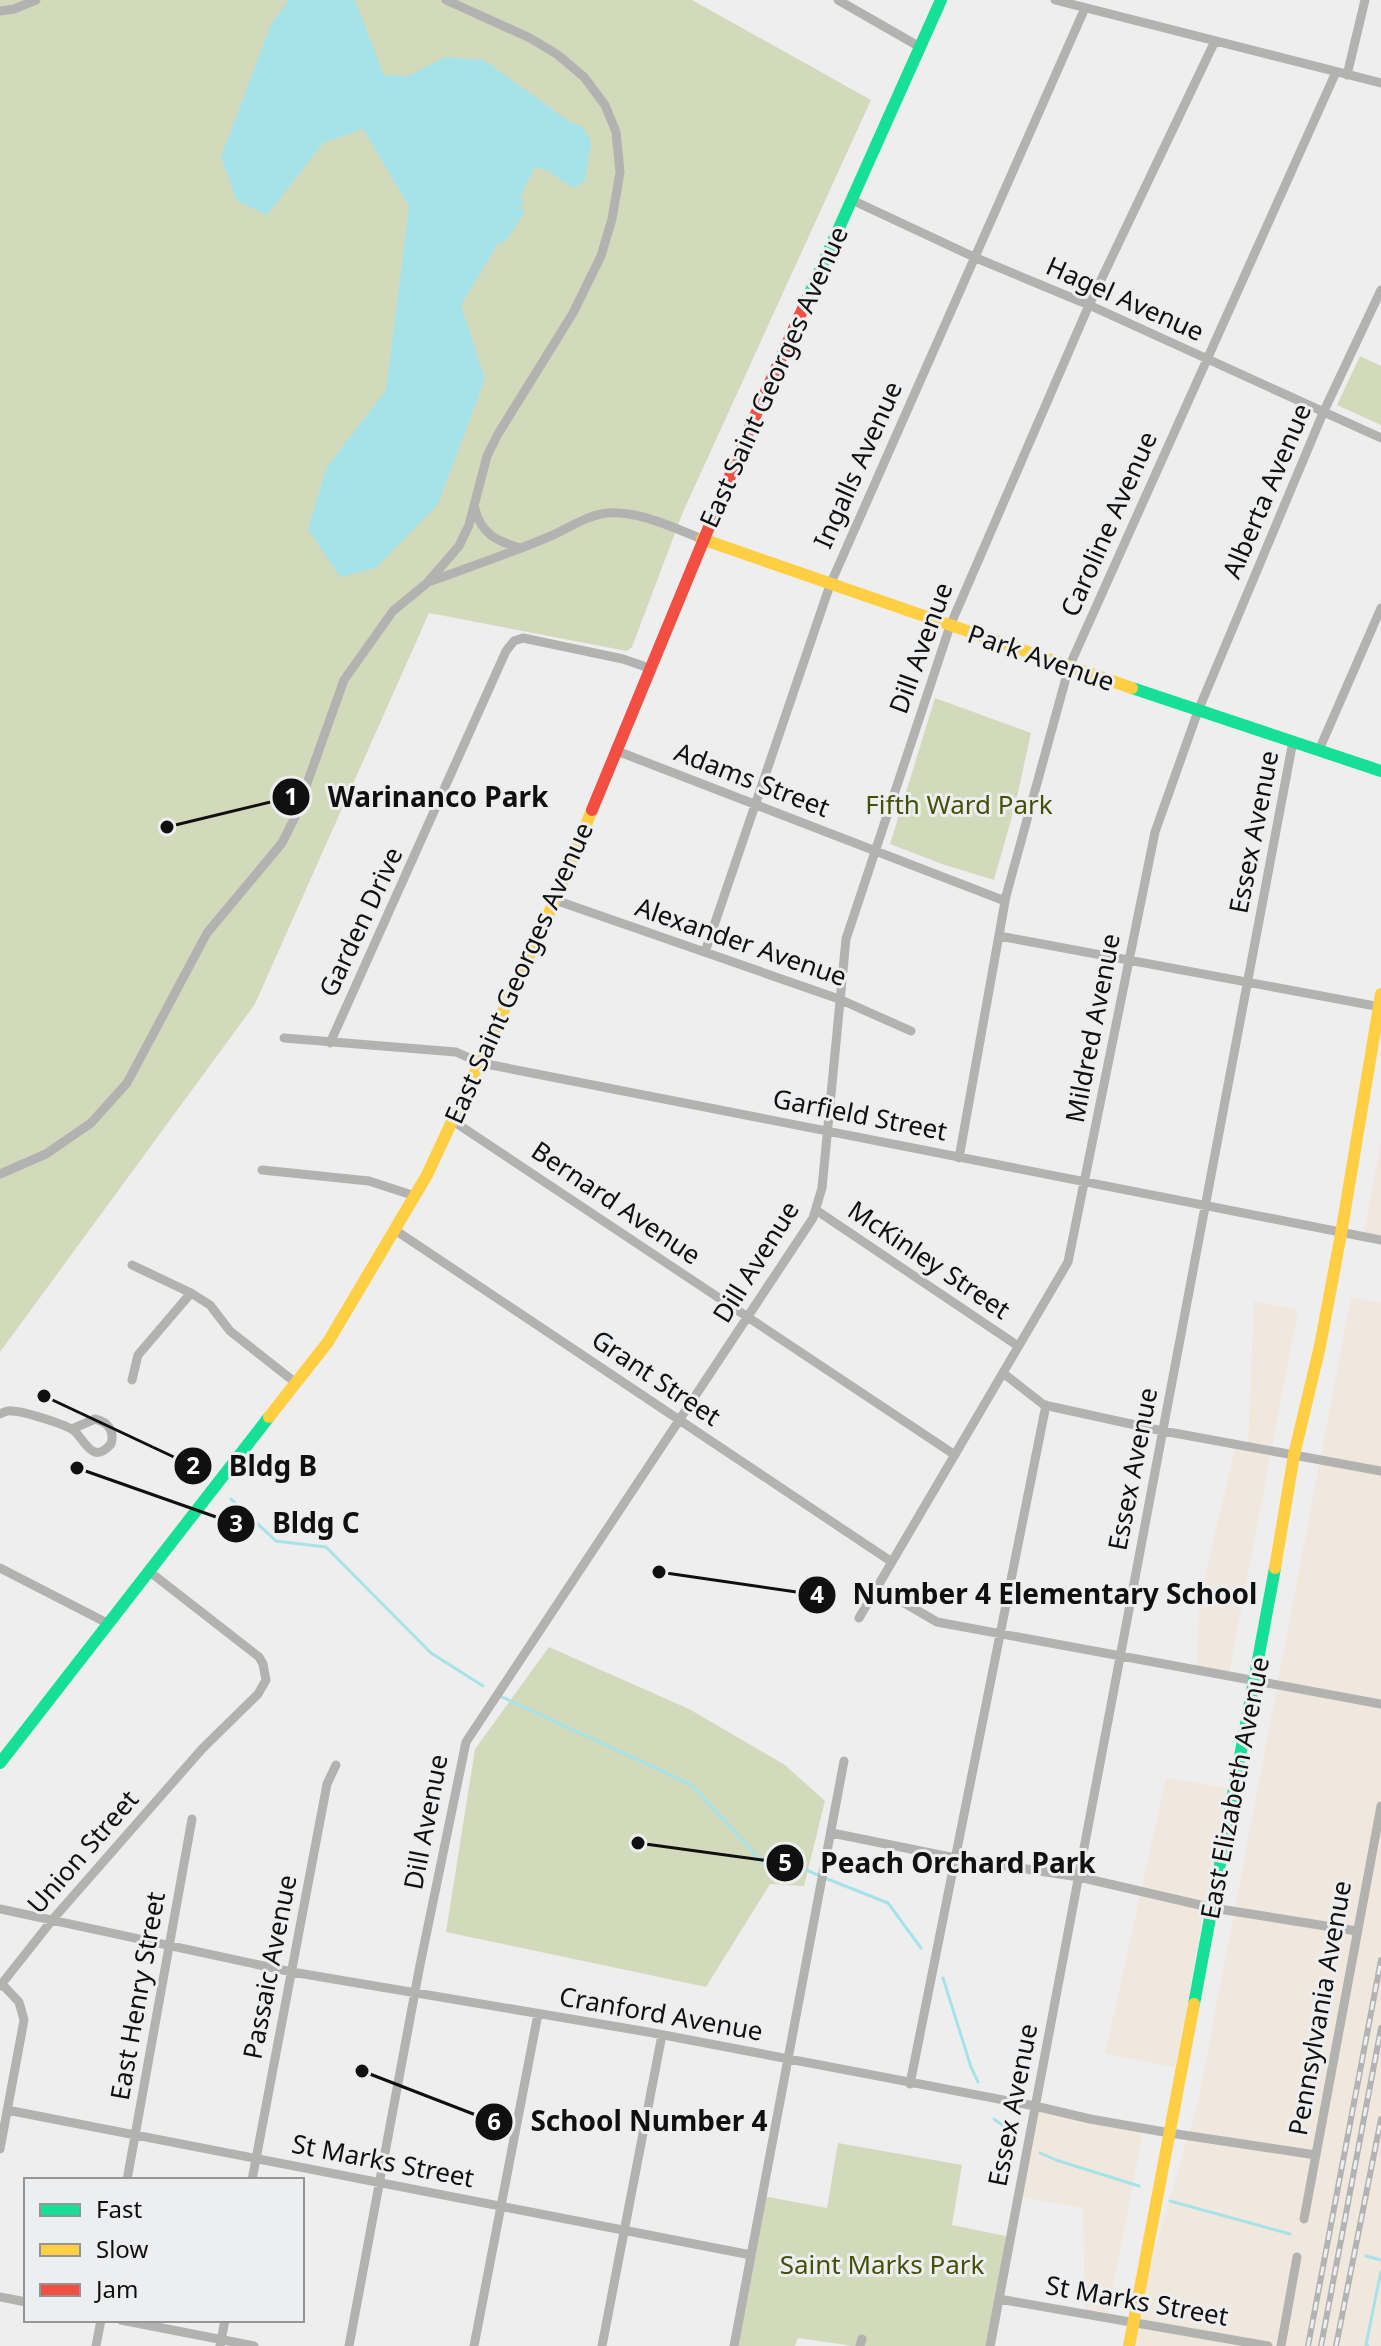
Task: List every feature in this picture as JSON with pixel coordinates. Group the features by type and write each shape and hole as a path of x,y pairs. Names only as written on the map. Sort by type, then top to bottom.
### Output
{"street":[{"path":"0,11 36,0"},
{"path":"0,1174 46,1154 91,1123 127,1083 207,933 282,843 295,817 344,680 393,611 427,583 459,546 475,506 487,456 573,313 601,256 612,219 620,172 616,132 605,105 584,77 558,55 530,38 446,0"},
{"path":"838,0 920,47"},
{"name":"East Saint Georges Avenue","path":"0,1763 328,1342 415,1196 481,1063 555,900 702,539 941,0"},
{"path":"1055,0 1381,83"},
{"path":"1347,75 1365,0"},
{"name":"Ingalls Avenue","path":"705,952 830,585 1085,8"},
{"name":"Dill Avenue","path":"349,2346 466,1742 813,1218 822,1188 846,939 950,626 1089,305 1215,41"},
{"name":"Caroline Avenue","path":"959,1158 1005,901 1069,667 1336,72"},
{"name":"Hagel Avenue","path":"852,200 1381,438"},
{"name":"Alberta Avenue","path":"1198,711 1323,413 1381,290"},
{"path":"475,506 480,522 491,537 521,548"},
{"path":"427,583 550,537 591,516 610,513 664,525 702,539"},
{"name":"Park Avenue","path":"702,539 1069,667 1381,771"},
{"path":"1319,750 1381,608"},
{"name":"Garden Drive","path":"330,1043 506,651 514,641 523,638 623,659 649,668"},
{"name":"Mildred Avenue","path":"1003,1373 1068,1262 1155,832 1198,711"},
{"name":"Essex Avenue","path":"990,2346 1293,741"},
{"name":"Adams Street","path":"617,751 1005,901"},
{"name":"Alexander Avenue","path":"555,900 839,999 911,1031"},
{"path":"999,936 1380,1003"},
{"name":"East Elizabeth Avenue","path":"1129,2346 1256,1680 1294,1455 1320,1346 1341,1234 1380,1003"},
{"name":"Garfield Street","path":"284,1038 456,1052 481,1063 1381,1240"},
{"name":"Bernard Avenue","path":"453,1121 955,1455"},
{"path":"262,1170 369,1181 415,1196"},
{"name":"McKinley Street","path":"816,1210 1018,1346"},
{"name":"Grant Street","path":"395,1230 892,1562"},
{"path":"132,1265 210,1305 230,1331 296,1383"},
{"path":"132,1380 138,1355 191,1293"},
{"path":"859,1618 1003,1373 1046,1405 1163,1431 1381,1471"},
{"path":"910,2084 1046,1405"},
{"path":"0,1414 12,1411 72,1429"},
{"path":"0,1568 109,1624"},
{"name":"Union Street","path":"1,1985 53,1919 202,1749 258,1694 266,1680 259,1657 150,1572"},
{"path":"877,1587 937,1622 1381,1704"},
{"path":"734,2346 844,1761"},
{"name":"Passaic Avenue","path":"252,2178 327,1784 336,1765"},
{"name":"Pennsylvania Avenue","path":"1304,2219 1381,1806"},
{"name":"East Henry Street","path":"127,2178 192,1819"},
{"path":"832,1833 955,1858 1079,1877 1213,1908 1357,1931"},
{"name":"Cranford Avenue","path":"0,1909 292,1972 662,2035 1170,2133 1316,2155"},
{"path":"0,2149 24,2015 19,2002 1,1985"},
{"path":"474,2346 538,2014"},
{"path":"602,2346 662,2035"},
{"name":"St Marks Street","path":"7,2110 751,2255"},
{"path":"1281,2346 1297,2257"},
{"path":"0,2297 24,2302"},
{"name":"St Marks Street","path":"999,2299 1268,2346"},
{"path":"96,2346 101,2322"},
{"path":"130,2322 221,2343 254,2346"},
{"path":"221,2343 225,2322"}],"shaded area":[{"path":"1381,1141 1381,1236 1364,1233"},
{"path":"1351,1297 1381,1303 1381,2346 1129,2346 1198,2102"},
{"path":"1254,1301 1298,1310 1229,1674 1197,1668 1199,1602 1236,1444 1248,1446"},
{"path":"1166,1778 1227,1788 1175,2067 1105,2054"},
{"path":"1038,2107 1144,2126 1108,2313 1085,2309 1083,2208 1022,2197"}],"green space":[{"path":"0,0 692,0 871,100 683,512 632,647 627,651 429,613 255,1004 0,1352"},
{"path":"1360,356 1381,366 1381,425 1337,405"},
{"name":"Fifth Ward Park","path":"935,698 1031,733 994,880 890,844"},
{"path":"549,1647 689,1709 785,1765 825,1801 804,1886 770,1884 706,1987 446,1932 475,1749"},
{"name":"Saint Marks Park","path":"838,2143 962,2165 952,2225 1015,2238 995,2346 853,2346 798,2338 795,2346 733,2346 763,2196 827,2208"}],"water":[{"path":"289,0 355,0 384,75 408,76 445,57 484,60 570,122 583,127 591,141 585,181 574,188 535,167 520,197 524,201 520,208 525,212 504,243 499,242 461,305 485,379 438,504 376,568 340,577 308,529 326,468 386,390 409,206 363,129 323,143 267,215 237,201 221,157 271,24"}],"waterway":[{"path":"190,1462 203,1476"},
{"path":"231,1499 276,1541 326,1547 431,1653 483,1686"},
{"path":"502,1697 692,1785 763,1863 797,1866 818,1875"},
{"path":"825,1878 888,1903 921,1948"},
{"path":"943,1978 978,2082"},
{"path":"994,2119 1017,2136"},
{"path":"1040,2153 1139,2186"},
{"path":"1170,2201 1290,2234"},
{"path":"1366,2256 1381,2260"},
{"path":"1368,2346 1381,2271"}],"railway":[{"path":"1308,2346 1381,1960"},
{"path":"1321,2346 1381,2028"},
{"path":"1336,2346 1381,2119"}],"traffic: fast":[{"path":"809,295 941,0"},
{"path":"1132,688 1381,771"},
{"path":"0,1763 269,1417"},
{"path":"1194,2004 1275,1568"}],"traffic: slow":[{"path":"702,539 1132,688"},
{"path":"269,1417 328,1342 427,1175 555,900 592,810"},
{"path":"1275,1568 1294,1455 1320,1346 1341,1234 1381,994"},
{"path":"1129,2346 1194,2004"}],"traffic: jam":[{"path":"592,810 752,423 809,295"}],"place":[{"name":"Warinanco Park","path":"167,827"},
{"name":"Bldg B","path":"44,1396"},
{"name":"Bldg C","path":"77,1468"},
{"name":"Number 4 Elementary School","path":"659,1572"},
{"name":"Peach Orchard Park","path":"638,1843"},
{"name":"School Number 4","path":"362,2071"}]}
